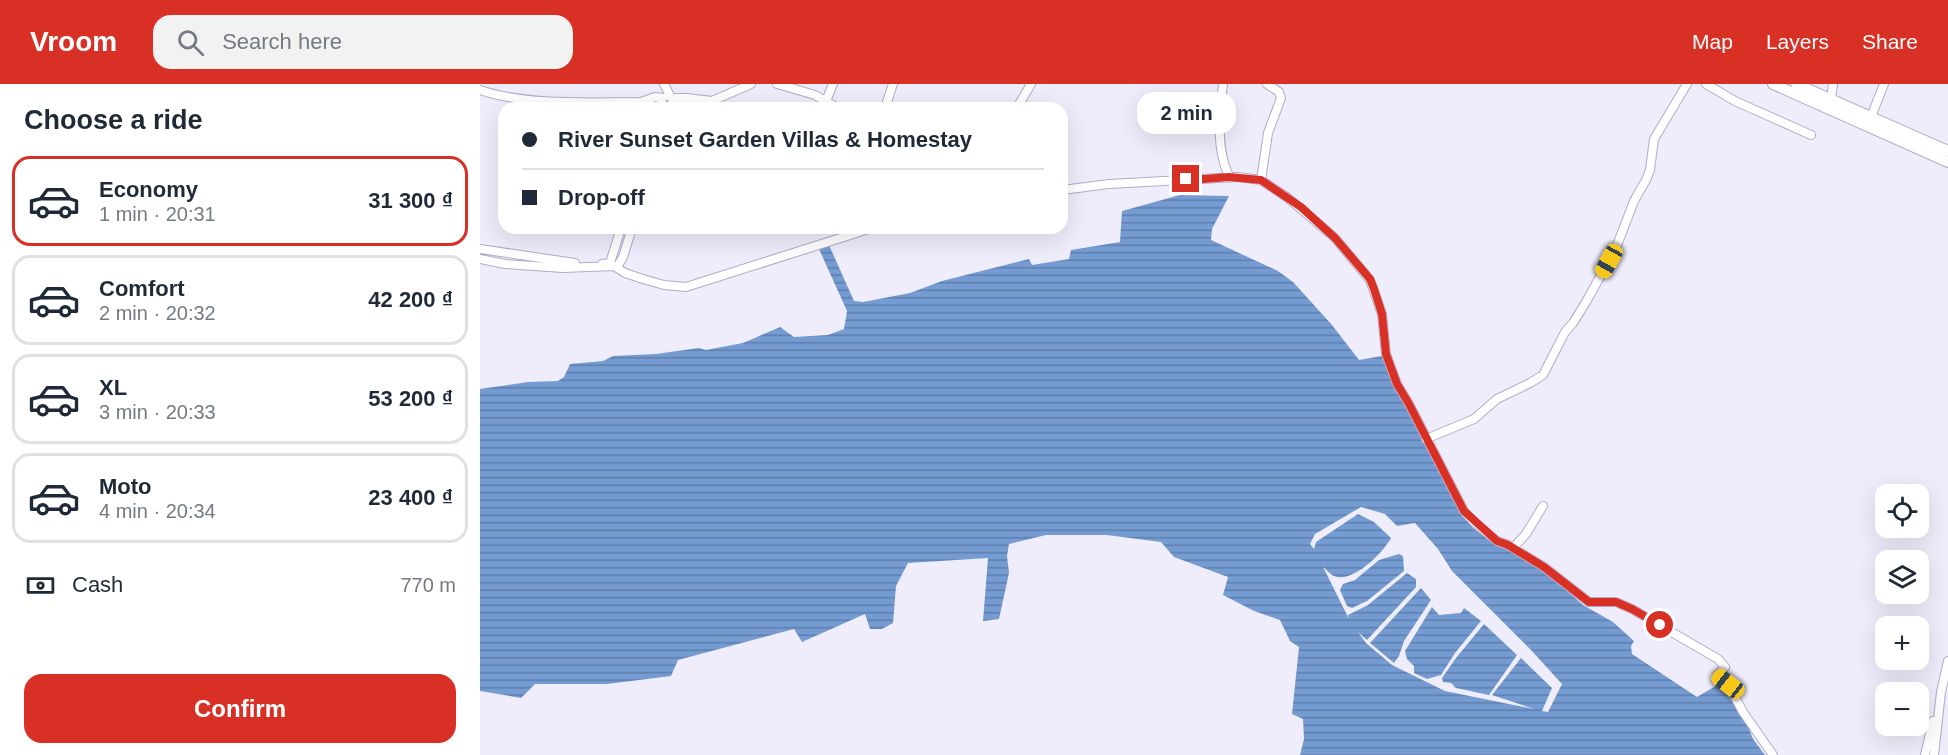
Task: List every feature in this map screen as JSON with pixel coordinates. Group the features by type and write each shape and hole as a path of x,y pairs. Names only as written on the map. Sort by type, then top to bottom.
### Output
{"main road":[{"path":"1773,84 1948,162"},
{"path":"1796,84 1948,151"}],"street":[{"path":"664,84 671,102"},
{"path":"675,102 679,97 712,101 751,84"},
{"path":"777,84 815,95 826,101 833,84"},
{"path":"887,102 893,84"},
{"path":"1020,102 1031,84"},
{"path":"1223,84 1220,126 1223,162 1229,177"},
{"path":"1261,180 1268,133 1281,95 1267,84"},
{"path":"1426,439 1474,419 1497,399 1543,375 1565,332 1582,309 1612,255 1650,170 1654,139 1687,84"},
{"path":"1706,84 1735,101 1811,135"},
{"path":"1832,99 1833,84"},
{"path":"1871,117 1884,84"},
{"path":"480,90 496,96 522,99 629,102"},
{"path":"641,102 663,98 661,102"},
{"path":"1068,189 1109,184 1229,177 1261,180 1301,207 1329,232 1370,279 1382,314 1386,354 1392,371 1464,511 1497,541 1544,567 1589,602 1616,602 1632,609 1718,659 1725,667 1717,676 1728,684 1743,712 1773,755"},
{"path":"480,249 587,265 606,264 610,263 619,234"},
{"path":"617,267 630,234"},
{"path":"480,260 563,268 617,267 625,273 653,282 686,287 853,234"},
{"path":"1513,548 1526,534 1544,506"},
{"path":"1934,755 1940,701 1948,661"},
{"path":"1924,755 1940,701"}],"water":[{"path":"1180,195 1229,196 1212,229 1211,240 1278,271 1293,282 1332,325 1359,360 1382,356 1462,514 1473,528 1490,541 1516,553 1555,580 1583,605 1613,622 1634,641 1631,646 1632,654 1697,697 1719,684 1745,718 1753,739 1765,755 1300,755 1304,739 1303,719 1292,714 1299,647 1290,641 1280,620 1254,611 1223,595 1228,577 1174,557 1161,542 1107,535 1046,535 1009,544 1007,556 1009,573 999,619 983,621 988,558 908,563 896,586 893,623 882,629 870,629 865,614 802,642 794,629 678,660 671,676 607,684 535,684 521,698 480,691 480,389 528,382 558,381 564,377 570,364 603,361 613,356 656,354 699,348 706,350 743,343 780,327 794,337 828,335 844,329 847,311 819,249 829,245 854,301 863,302 910,293 942,281 1029,259 1032,265 1069,259 1071,250 1120,242 1122,211","holes":["1361,507 1385,514 1397,526 1415,523 1438,549 1452,571 1562,684 1548,712 1542,711 1552,688 1521,658 1492,695 1534,709 1445,691 1392,665 1366,643 1358,632 1367,640 1416,587 1416,579 1407,573 1368,605 1348,615 1349,619 1323,567 1334,576 1349,576 1374,559 1391,538 1374,522 1358,514 1316,542 1314,549 1310,544 1315,534"]},
{"path":"1399,554 1403,556 1404,571 1367,601 1352,608 1347,606 1340,590 1343,584 1355,580 1379,560"},
{"path":"1421,588 1431,600 1404,641 1394,663 1370,643"},
{"path":"1432,607 1439,615 1461,613 1464,608 1481,621 1455,653 1441,675 1427,679 1414,673 1414,666 1407,659 1405,651"},
{"path":"1484,624 1517,655 1489,695 1456,688 1451,683 1443,682 1442,678"}],"route":[{"path":"1186,179 1238,177 1261,180 1301,207 1335,238 1370,279 1382,314 1386,354 1397,384 1464,511 1497,541 1508,545 1544,567 1589,602 1616,602 1660,625"}]}
